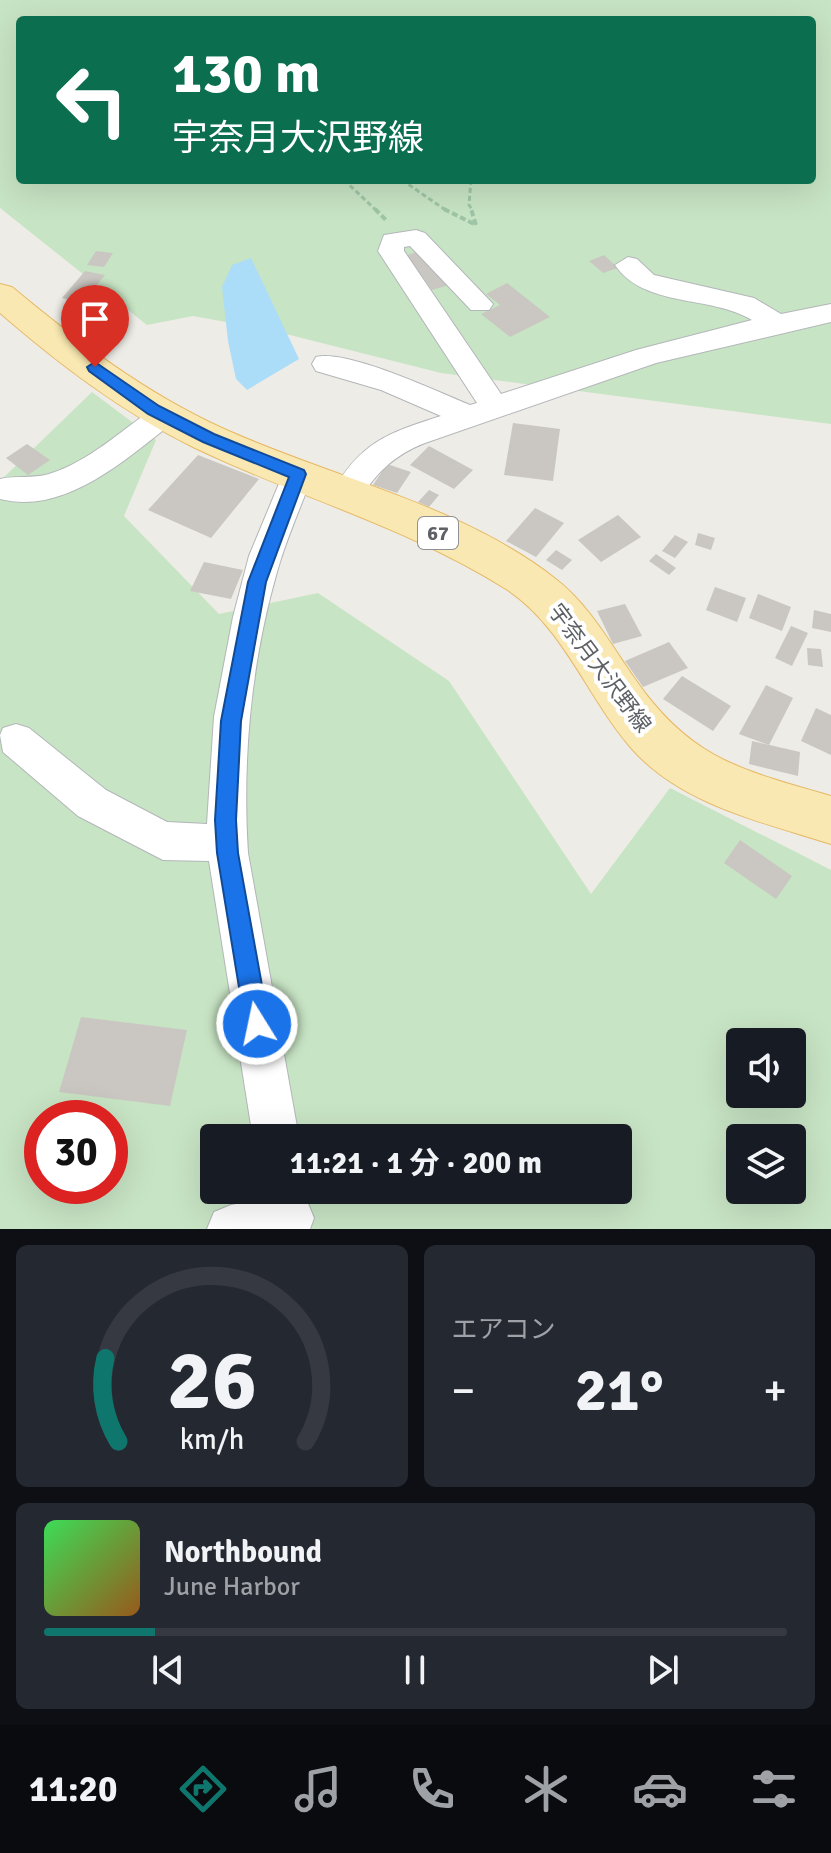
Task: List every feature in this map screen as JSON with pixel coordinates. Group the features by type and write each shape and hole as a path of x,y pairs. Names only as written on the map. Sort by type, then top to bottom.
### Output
{"main road":[{"name":"宇奈月大沢野線","path":"0,295 164,415 479,550 528,581 556,606 584,640 648,734 679,761 710,781 831,820"}],"street":[{"path":"480,304 416,238 393,240 391,251 482,411"},
{"path":"628,265 645,281 745,304 776,323"},
{"path":"347,495 358,473 389,447 482,411 585,373 776,323 831,313"},
{"path":"326,364 482,411"},
{"path":"5,489 41,491 66,481 164,415"},
{"path":"274,1124 227,843 231,721 257,582 298,474"},
{"path":"16,740 92,803 163,841 227,843"},
{"path":"231,1229 289,1212"}],"path":[{"path":"348,184 386,220 393,240"},
{"path":"408,184 458,219 476,225 477,219 469,205 471,184"}],"green space":[{"path":"0,0 831,0 831,424 441,373 270,330 193,316 147,325 0,208"},
{"path":"92,392 156,440 124,516 219,614 318,593 449,681 591,894 670,788 831,870 831,1229 0,1229 0,481"}],"water":[{"path":"251,258 299,359 247,390 236,379 222,287 232,265"}],"building":[{"path":"423,250 449,285 432,290 407,255"},
{"path":"96,251 113,253 104,267 87,265"},
{"path":"604,255 618,268 603,273 589,261"},
{"path":"85,271 105,275 82,303 62,298"},
{"path":"507,283 550,317 510,337 481,314 500,305 486,294"},
{"path":"513,423 560,429 553,481 504,475"},
{"path":"27,444 50,460 28,475 6,458"},
{"path":"429,446 473,470 454,489 410,465"},
{"path":"198,455 259,479 211,538 148,510"},
{"path":"387,464 411,472 397,493 373,485"},
{"path":"429,490 439,495 429,507 418,502"},
{"path":"535,508 564,523 536,557 506,541"},
{"path":"618,515 641,537 601,562 578,540"},
{"path":"698,533 715,538 711,550 695,545"},
{"path":"675,535 688,542 675,558 662,551"},
{"path":"556,550 572,560 562,570 546,560"},
{"path":"656,554 676,568 669,575 649,561"},
{"path":"204,562 243,570 231,599 190,591"},
{"path":"715,587 746,598 737,622 706,610"},
{"path":"758,594 791,607 782,631 749,618"},
{"path":"625,604 642,636 613,644 597,611"},
{"path":"814,610 831,614 831,632 812,628"},
{"path":"791,626 808,633 792,666 775,658"},
{"path":"669,642 688,668 643,687 625,661"},
{"path":"807,648 821,649 823,667 808,665"},
{"path":"682,676 731,706 713,731 663,699"},
{"path":"766,685 793,698 769,745 739,734"},
{"path":"816,708 831,715 831,755 801,741"},
{"path":"752,741 800,752 798,776 749,764"},
{"path":"740,840 792,876 776,899 724,863"},
{"path":"81,1017 187,1030 170,1106 59,1092"}],"route":[{"path":"95,367 154,410 209,438 298,474 257,582 231,721 225,820 257,1024"}]}
